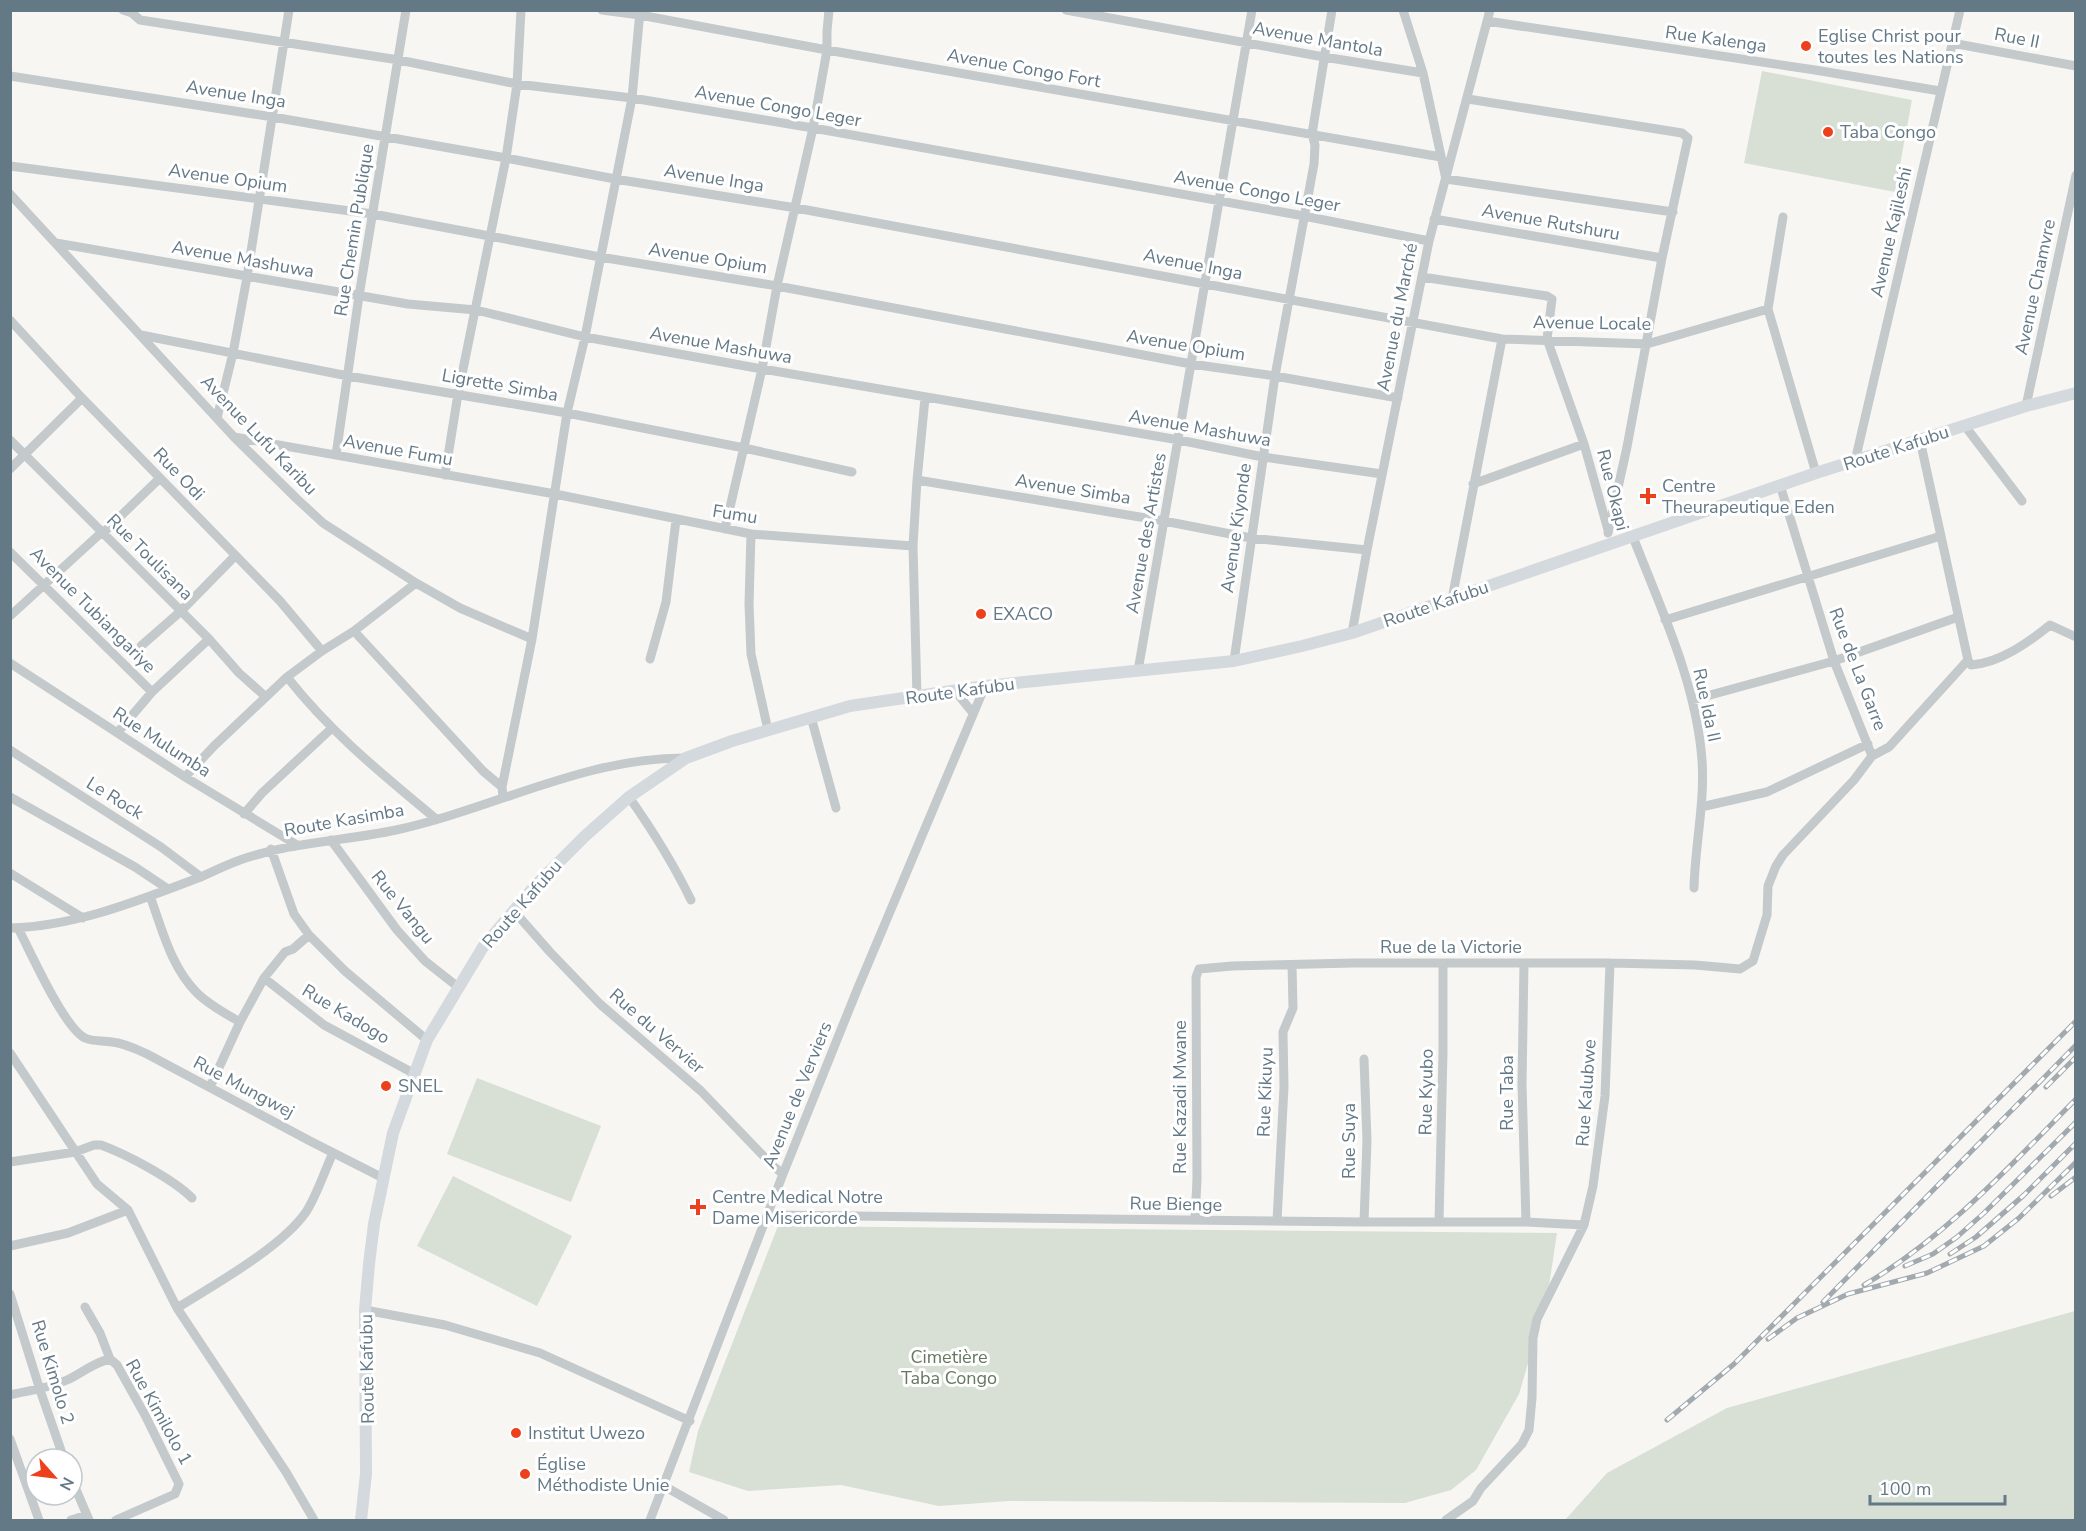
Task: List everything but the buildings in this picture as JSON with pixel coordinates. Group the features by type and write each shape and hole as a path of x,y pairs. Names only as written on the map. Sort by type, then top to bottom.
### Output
{"main road":[{"name":"Route Kafubu","path":"361,1521 367,1433 365,1310 374,1224 393,1133 427,1040 483,947 513,910 561,858 629,797 686,758 732,741 850,706 985,686 1234,661 1353,633 1452,599 1609,538 1634,537 1816,473 2026,406 2076,393"}],"street":[{"name":"Avenue Congo Leger","path":"123,10 132,13 140,20 195,30 285,41 399,60 517,84 632,98 813,128 1304,216 1429,241"},
{"path":"217,418 233,353 247,277 289,10"},
{"name":"Rue Chemin Publique","path":"336,455 359,296 406,10"},
{"path":"445,475 458,394 506,158 517,84 521,10"},
{"name":"Avenue Congo Fort","path":"602,10 640,13 827,50 1441,157"},
{"path":"724,529 762,369 777,286 813,128 827,50 829,10"},
{"name":"Avenue Mantola","path":"1066,10 1246,44 1423,73"},
{"name":"Avenue des Artistes","path":"1138,671 1252,10"},
{"name":"Avenue Kiyonde","path":"1234,661 1275,376 1314,164 1315,145 1312,134 1332,10"},
{"path":"1403,10 1423,73 1446,179 1673,212"},
{"name":"Avenue du Marché","path":"1353,633 1367,550 1429,241 1490,10"},
{"name":"Avenue Kajileshi","path":"1855,461 1959,11"},
{"path":"502,792 532,639 567,413 585,337 632,98 640,13"},
{"name":"Rue Kalenga","path":"1487,21 1940,91"},
{"name":"Rue II","path":"1952,43 2076,66"},
{"name":"Avenue Inga","path":"10,76 273,117 615,179 795,208 1412,322"},
{"path":"1468,99 1686,135 1688,138 1662,258 1609,538"},
{"name":"Avenue Opium","path":"10,166 373,214 600,257 777,286 1191,364 1398,398"},
{"name":"Avenue Chamvre","path":"2026,406 2076,175"},
{"name":"Avenue Lufu Karibu","path":"10,194 234,437 323,523 416,584 460,608 532,639"},
{"path":"1783,217 1768,309 1816,473"},
{"name":"Avenue Rutshuru","path":"1434,219 1662,258"},
{"name":"Avenue Mashuwa","path":"56,243 408,304 476,310 585,337 925,398 1179,440 1263,457 1382,474"},
{"path":"1422,277 1547,296 1552,299 1547,339"},
{"name":"Avenue Locale","path":"1412,322 1502,339 1647,344 1768,309"},
{"name":"Rue Odi","path":"10,320 82,398 280,601 322,651"},
{"name":"Ligrette Simba","path":"141,335 348,376 567,413 852,472"},
{"path":"1452,599 1502,339"},
{"name":"Rue Okapi","path":"1547,339 1584,444 1609,538"},
{"path":"10,469 82,398"},
{"path":"917,697 913,546 916,480 925,398"},
{"path":"1965,426 2022,501"},
{"name":"Avenue Fumu","path":"234,437 555,494"},
{"name":"Rue Toulisana","path":"10,440 209,639 239,673 266,697"},
{"path":"1920,440 1958,617 1971,665 1988,663 2031,640 2050,625 2076,637"},
{"path":"1473,484 1584,444"},
{"path":"10,616 160,478"},
{"name":"Avenue Simba","path":"916,480 1164,521 1251,538 1367,550"},
{"name":"Rue de La Garre","path":"1744,968 1756,958 1767,915 1768,886 1779,860 1854,780 1872,756 1834,661 1780,485"},
{"name":"Fumu","path":"555,494 751,534 913,546"},
{"path":"650,659 666,602 676,520"},
{"path":"751,534 749,604 751,654 768,730"},
{"path":"1665,620 1941,536"},
{"name":"Rue Ida II","path":"1634,537 1683,667 1698,729 1702,762 1701,807 1694,888"},
{"name":"Avenue Tubiangariye","path":"10,552 152,692"},
{"path":"141,646 235,556"},
{"path":"185,777 214,746 287,677 354,631 416,584"},
{"path":"1692,700 1834,661 1958,617"},
{"path":"354,631 502,792"},
{"path":"118,732 152,692 209,639"},
{"path":"1872,756 1889,747 1968,660"},
{"name":"Rue Mulumba","path":"10,663 185,777 297,845"},
{"path":"287,677 311,708 351,747 436,819"},
{"name":"Avenue de Verviers","path":"650,1521 783,1174 985,686"},
{"path":"956,691 973,713"},
{"path":"811,717 836,808"},
{"path":"244,814 262,793 332,728"},
{"path":"1701,807 1767,792 1868,744"},
{"name":"Le Rock","path":"10,750 161,847 201,876"},
{"name":"Route Kasimba","path":"14,928 83,918 150,896 271,849 396,830 436,819 502,792 657,758 686,758"},
{"path":"10,797 135,867 168,889"},
{"path":"629,797 665,849 691,900"},
{"name":"Rue Vangu","path":"331,840 397,930 425,962 458,987"},
{"path":"271,849 294,914 309,935 345,971 427,1040"},
{"path":"10,873 83,918"},
{"path":"150,896 173,960 184,977 198,994 240,1022"},
{"name":"Rue du Vervier","path":"513,910 600,1004 693,1084 783,1174"},
{"name":"Rue Mungwej","path":"14,928 75,1032 84,1038 124,1044 147,1054 383,1178"},
{"path":"210,1087 240,1022 264,978 285,952 293,949 309,935"},
{"name":"Rue de la Victorie","path":"1196,1009 1196,974 1199,969 1232,966 1353,963 1610,963 1744,968"},
{"name":"Rue Kalubwe","path":"1446,1521 1473,1501 1481,1488 1522,1444 1529,1430 1533,1338 1537,1318 1584,1225 1593,1186 1605,1096 1610,963"},
{"name":"Rue Kyubo","path":"1439,1221 1443,964"},
{"name":"Rue Taba","path":"1524,964 1522,1084 1526,1222"},
{"name":"Rue Kikuyu","path":"1277,1221 1284,1087 1283,1032 1293,1008 1292,965"},
{"name":"Rue Kadogo","path":"264,978 324,1025 413,1074"},
{"name":"Rue Kazadi Mwane","path":"1195,1220 1197,1179 1196,1009"},
{"path":"10,1053 97,1184 128,1210 177,1308 286,1472 314,1521"},
{"name":"Rue Suya","path":"1364,1059 1366,1141 1364,1222"},
{"path":"10,1162 75,1152 94,1145 108,1148 153,1170 184,1189 192,1198"},
{"path":"177,1308 262,1253 292,1229 307,1211 333,1153"},
{"path":"10,1246 68,1233 128,1210"},
{"name":"Rue Bienge","path":"768,1215 1526,1222 1584,1225"},
{"name":"Rue Kimolo 2","path":"10,1294 60,1447"},
{"path":"85,1307 100,1333 110,1359"},
{"path":"365,1310 445,1325 540,1353 690,1421"},
{"name":"Rue Kimilolo 1","path":"10,1395 40,1390 68,1380 102,1360 110,1359 117,1365 179,1484 175,1494 116,1521"},
{"path":"10,1439 15,1469 39,1521"},
{"path":"664,1486 724,1521"},
{"path":"71,1521 88,1518"}],"green space":[{"name":"Taba Congo","path":"1762,71 1912,100 1895,192 1744,163"},
{"path":"477,1078 601,1126 571,1202 447,1154"},
{"path":"453,1176 572,1236 537,1306 417,1246"},
{"name":"Cimetière Taba Congo","path":"778,1226 1557,1233 1547,1299 1519,1394 1476,1470 1451,1490 1405,1503 1009,1501 939,1506 841,1485 748,1491 689,1472 698,1431"},
{"path":"2075,1311 2075,1520 1565,1520 1607,1473 1727,1408"}],"railway":[{"path":"1667,1420 1734,1364 2076,1021"},
{"path":"1823,1302 2076,1045"},
{"path":"2046,1087 2076,1057"},
{"path":"1864,1285 1922,1245 1976,1200 2076,1099"},
{"path":"1905,1266 1933,1254 1957,1237 2076,1122"},
{"path":"1950,1254 1976,1237 2024,1195 2076,1143"},
{"path":"1768,1339 1797,1318 1848,1294 1927,1273 1984,1246 2019,1218 2076,1162"},
{"path":"2051,1196 2076,1177"}],"place":[{"name":"Eglise Christ pour toutes les Nations","path":"1806,46"},
{"name":"Taba Congo","path":"1828,132"},
{"name":"Centre Theurapeutique Eden","path":"1648,496"},
{"name":"EXACO","path":"981,614"},
{"name":"SNEL","path":"386,1086"},
{"name":"Centre Medical Notre Dame Misericorde","path":"698,1207"},
{"name":"Institut Uwezo","path":"516,1433"},
{"name":"Église Méthodiste Unie","path":"525,1474"}]}
